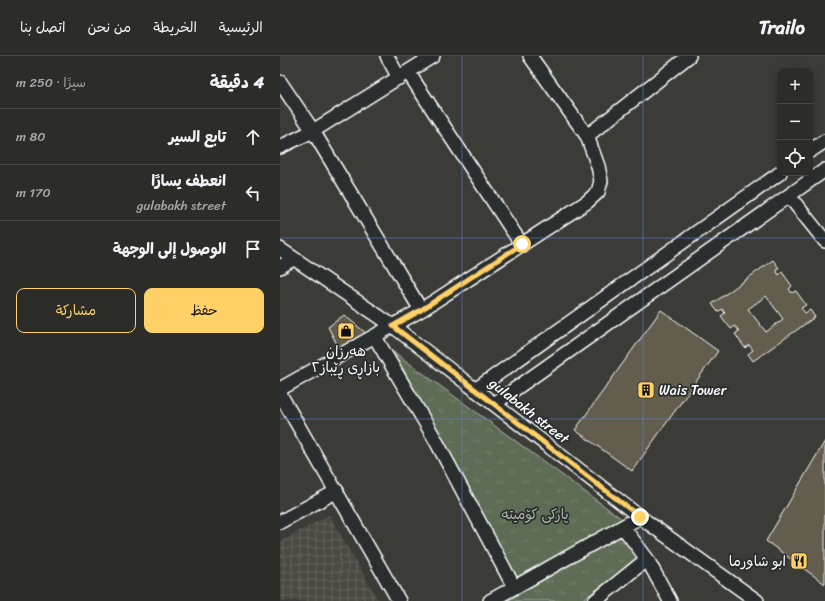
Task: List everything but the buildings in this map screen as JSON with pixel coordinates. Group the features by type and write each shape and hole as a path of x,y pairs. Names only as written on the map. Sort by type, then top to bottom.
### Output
{"street":[{"path":"386,56 403,75 522,244"},
{"path":"280,147 313,131 433,56"},
{"path":"280,389 421,310 587,202 598,192 601,181 600,174 587,136 530,56"},
{"path":"587,136 673,61 690,56"},
{"path":"280,82 313,131 421,310"},
{"path":"813,150 825,141"},
{"path":"494,404 825,170"},
{"path":"475,390 777,175"},
{"path":"789,196 825,241"},
{"name":"gulabakh street","path":"280,249 393,326 640,517 757,601"},
{"path":"280,267 293,259"},
{"path":"375,337 435,439 514,588"},
{"path":"280,394 399,601"},
{"path":"280,522 337,491"},
{"path":"490,601 640,517"},
{"path":"623,527 647,559 670,601"},
{"path":"595,601 647,559"}],"shaded area":[{"path":"329,515 379,601 280,601 280,542"}],"green space":[{"name":"پارکی کۆمیتە","path":"394,352 622,519 517,577"},
{"path":"621,536 641,557 581,601 507,601"}],"place":[{"name":"هەرزان بازاڕی ڕێباز٢","path":"346,331"},
{"name":"Wais Tower","path":"646,390"},
{"name":"ابو شاورما","path":"799,561"}],"route":[{"path":"522,244 421,310 393,326 640,517"}]}
